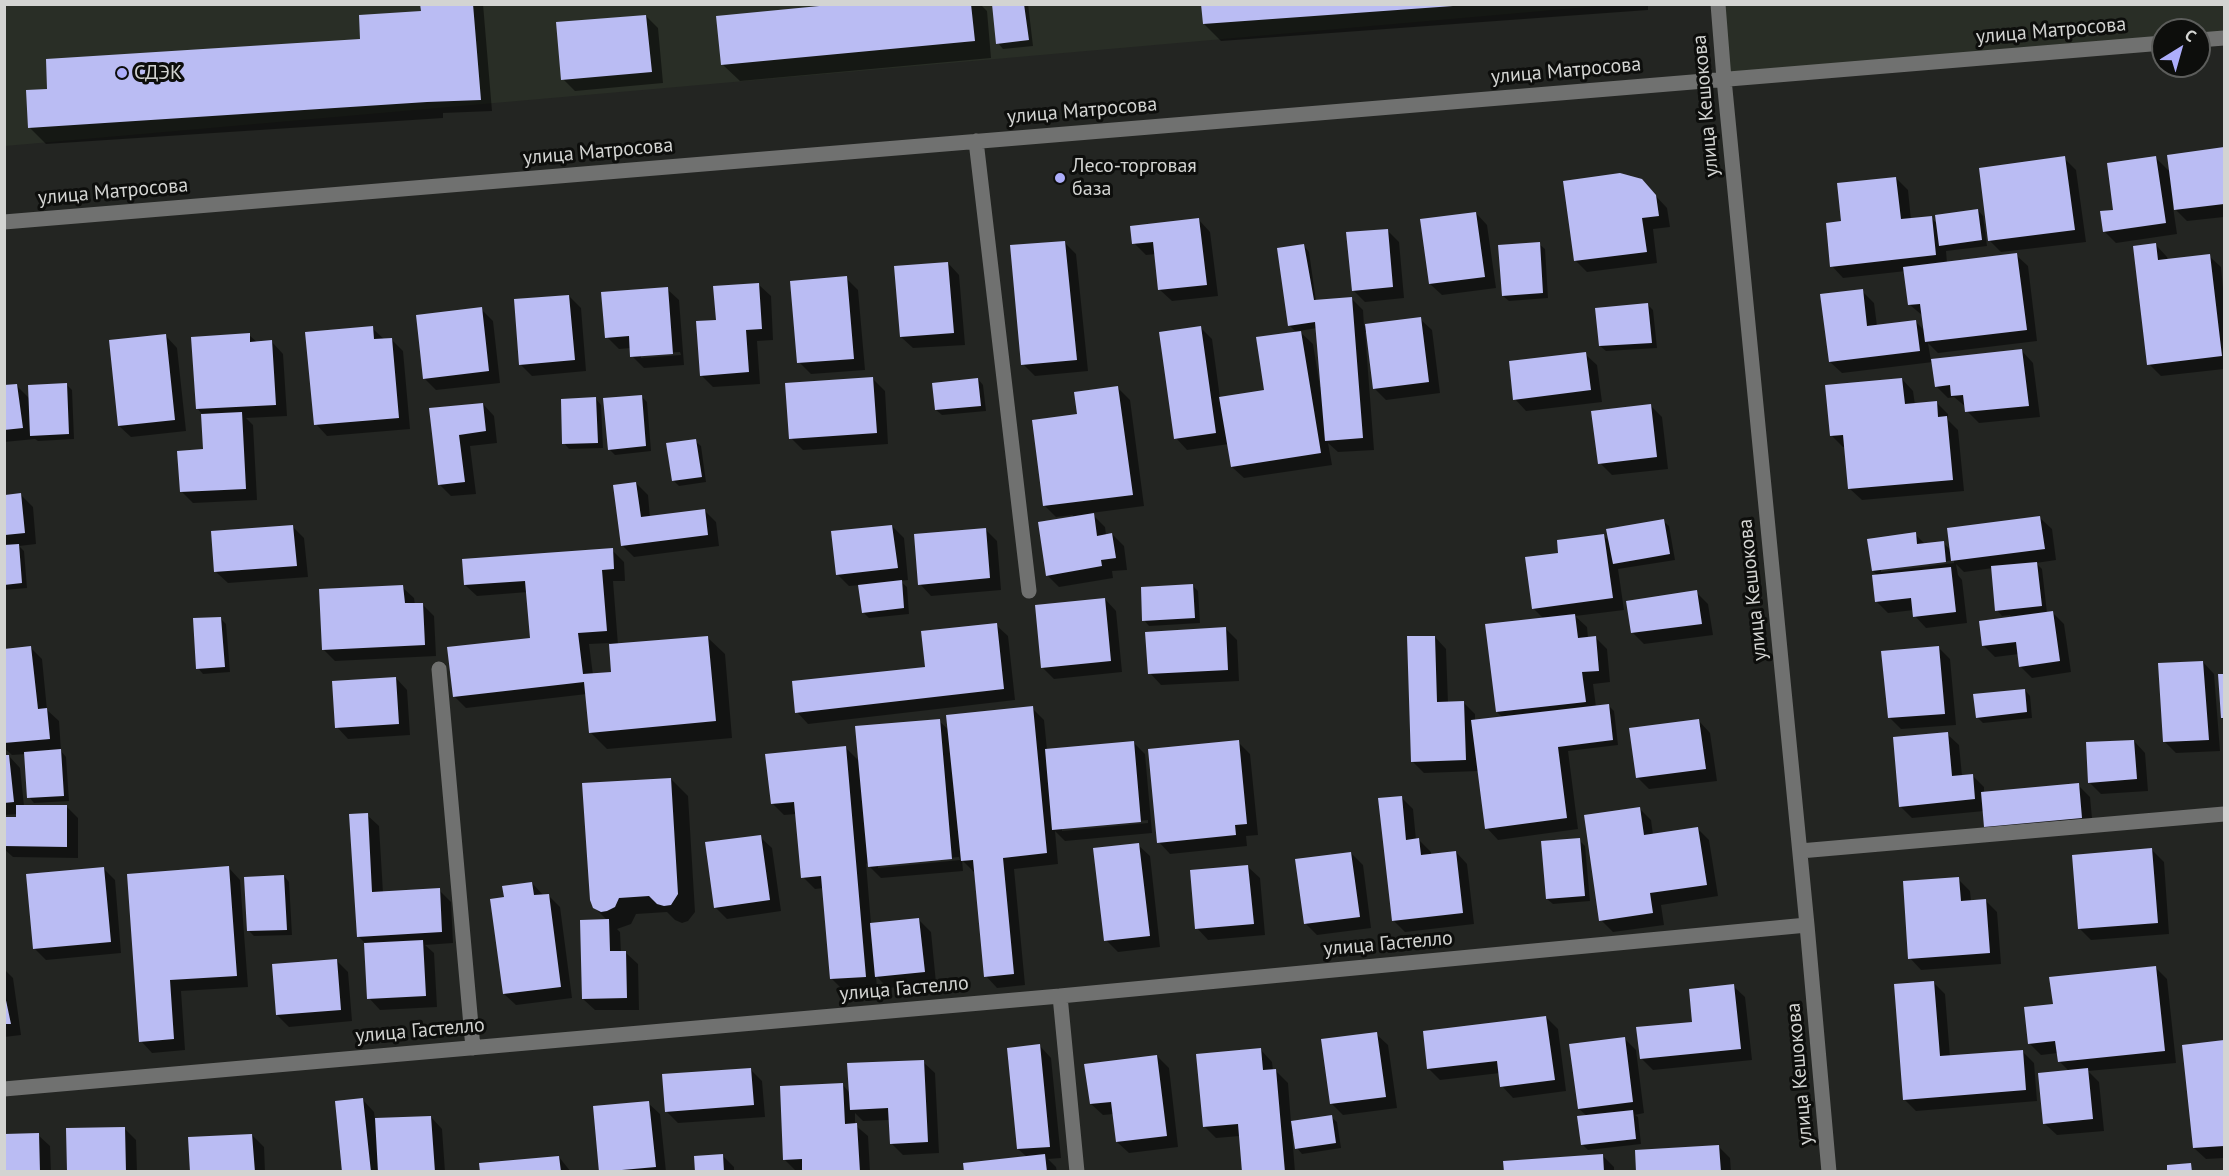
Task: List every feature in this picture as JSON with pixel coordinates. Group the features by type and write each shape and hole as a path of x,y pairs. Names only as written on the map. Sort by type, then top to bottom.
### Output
{"street":[{"name":"улица Кешокова","path":"1718,4 1829,1172"},
{"name":"улица Матросова","path":"4,222 2151,44"},
{"path":"976,141 1029,591"},
{"path":"439,669 473,1048"},
{"path":"1800,851 2224,814"},
{"name":"улица Гастелло","path":"4,1089 1060,996 1807,926"},
{"path":"1060,996 1077,1172"}],"shaded area":[{"path":"5,5 1610,5 5,146"},
{"path":"1718,5 2224,5 2224,38 2211,39 2211,18 2151,18 2151,44 1724,79"}],"building":[{"path":"420,4 473,4 481,100 28,128 26,90 47,89 46,59 360,39 359,15 421,11"},
{"path":"840,4 971,4 975,41 721,65 716,16"},
{"path":"992,4 1024,4 1029,40 996,44"},
{"path":"1201,4 1453,4 1453,6 1203,24"},
{"path":"646,15 652,72 561,80 556,22"},
{"path":"2224,147 2224,204 2174,210 2167,155"},
{"path":"2065,156 2075,230 1988,241 1979,168"},
{"path":"2156,156 2166,223 2103,232 2100,211 2113,210 2107,163"},
{"path":"1620,173 1642,179 1656,195 1659,216 1642,218 1647,252 1574,261 1563,181"},
{"path":"1896,177 1901,219 1932,216 1936,255 1830,267 1826,223 1841,221 1837,183"},
{"path":"1978,209 1982,240 1939,246 1935,215"},
{"path":"1476,212 1485,277 1429,284 1420,219"},
{"path":"1199,218 1207,285 1158,290 1153,242 1132,244 1130,226"},
{"path":"1388,229 1393,287 1352,291 1346,232"},
{"path":"1065,241 1077,360 1021,365 1010,245"},
{"path":"1540,242 1543,293 1502,296 1498,245"},
{"path":"2156,243 2158,260 2210,254 2222,356 2147,365 2133,246"},
{"path":"1304,244 1314,300 1352,297 1363,438 1325,441 1315,322 1288,326 1277,248"},
{"path":"2017,253 2027,330 1925,342 1920,304 1908,305 1903,267"},
{"path":"948,262 954,333 900,337 894,266"},
{"path":"847,276 854,359 797,363 790,281"},
{"path":"759,283 762,329 746,330 749,372 700,376 696,321 716,320 713,286"},
{"path":"668,287 673,354 630,357 629,336 605,338 601,292"},
{"path":"1863,289 1867,326 1916,320 1920,351 1829,362 1820,294"},
{"path":"569,295 575,360 519,365 514,299"},
{"path":"1648,303 1652,343 1599,346 1595,308"},
{"path":"482,307 489,371 423,379 416,315"},
{"path":"1421,317 1429,382 1373,389 1365,324"},
{"path":"373,326 374,339 392,338 399,418 314,425 305,332"},
{"path":"1201,326 1216,433 1174,439 1159,332"},
{"path":"1301,331 1321,453 1231,467 1219,397 1264,390 1256,337"},
{"path":"250,333 250,342 272,340 276,405 196,409 191,337"},
{"path":"166,334 175,420 118,426 109,340"},
{"path":"2022,349 2029,406 1965,412 1963,395 1951,396 1950,385 1935,387 1931,359"},
{"path":"1586,352 1591,390 1513,400 1509,361"},
{"path":"873,377 877,433 789,439 785,383"},
{"path":"978,378 981,406 935,410 932,383"},
{"path":"1902,378 1905,404 1937,401 1938,417 1947,416 1953,480 1848,489 1843,435 1830,436 1825,385"},
{"path":"67,383 69,434 30,436 28,385"},
{"path":"17,384 23,428 4,430 4,385"},
{"path":"1118,386 1133,495 1043,506 1032,420 1077,414 1074,392"},
{"path":"642,395 646,446 608,450 603,398"},
{"path":"596,397 598,443 562,444 561,399"},
{"path":"483,403 486,431 459,435 465,482 438,485 429,408"},
{"path":"1651,404 1657,457 1598,464 1591,411"},
{"path":"242,412 246,489 180,492 177,451 203,449 201,414"},
{"path":"696,439 702,477 672,481 666,443"},
{"path":"636,482 641,517 705,509 708,535 621,546 613,485"},
{"path":"21,493 25,533 5,535 5,495"},
{"path":"1094,513 1097,536 1112,533 1116,558 1101,560 1102,566 1046,576 1038,522"},
{"path":"2040,516 2045,549 1951,561 1947,528"},
{"path":"1664,519 1670,554 1613,564 1606,529"},
{"path":"293,525 297,566 214,572 211,531"},
{"path":"892,525 898,568 836,575 831,531"},
{"path":"986,528 990,578 918,585 914,534"},
{"path":"1916,532 1917,544 1944,541 1946,562 1872,571 1867,539"},
{"path":"1604,534 1613,598 1532,609 1525,557 1558,553 1557,540"},
{"path":"19,544 22,583 4,585 4,545"},
{"path":"613,548 614,569 602,570 607,631 578,633 583,674 611,672 609,644 708,636 716,721 589,733 584,682 453,697 447,647 530,638 525,581 464,585 462,559"},
{"path":"2037,562 2042,606 1995,611 1991,566"},
{"path":"1951,567 1956,612 1913,617 1911,598 1875,602 1872,575"},
{"path":"902,580 904,608 862,613 858,585"},
{"path":"1193,584 1195,618 1142,621 1141,587"},
{"path":"403,585 405,603 423,603 425,645 322,650 319,589"},
{"path":"1697,590 1702,624 1631,633 1626,601"},
{"path":"1105,598 1111,661 1041,668 1035,605"},
{"path":"2053,611 2060,661 2019,667 2016,642 1982,646 1979,621"},
{"path":"1575,614 1578,638 1596,636 1599,671 1582,672 1586,702 1496,712 1485,624"},
{"path":"221,617 225,667 196,669 193,618"},
{"path":"997,623 1004,689 795,713 792,681 925,667 921,631"},
{"path":"1226,627 1228,670 1148,674 1145,632"},
{"path":"1407,636 1435,636 1437,702 1464,701 1466,760 1411,762"},
{"path":"31,646 38,709 47,708 50,739 4,743 4,649"},
{"path":"1939,646 1945,714 1888,718 1881,651"},
{"path":"2203,661 2209,740 2163,742 2158,663"},
{"path":"2218,674 2224,674 2224,718 2221,718"},
{"path":"396,677 399,724 335,728 332,681"},
{"path":"2025,689 2027,712 1976,718 1973,694"},
{"path":"1609,704 1613,740 1558,747 1567,818 1485,829 1471,720"},
{"path":"1033,706 1047,853 1003,858 1014,974 984,977 973,860 961,861 946,715"},
{"path":"940,719 952,859 868,867 855,726"},
{"path":"1699,719 1706,769 1636,778 1629,728"},
{"path":"1948,732 1952,776 1973,774 1975,799 1899,807 1893,737"},
{"path":"1239,740 1247,824 1235,825 1236,835 1157,843 1148,749"},
{"path":"2134,740 2137,779 2088,783 2086,742"},
{"path":"1134,741 1141,822 1052,830 1045,749"},
{"path":"846,746 866,977 830,979 821,876 801,878 794,802 771,804 765,754"},
{"path":"61,749 64,796 27,798 24,752"},
{"path":"4,755 9,755 14,802 4,803"},
{"path":"671,778 678,894 671,905 657,904 649,896 619,898 615,907 607,911 601,912 593,908 590,900 582,783"},
{"path":"2079,783 2082,818 1984,827 1981,792"},
{"path":"1402,796 1406,840 1419,838 1421,855 1456,851 1463,913 1392,921 1378,798"},
{"path":"16,805 67,805 67,847 4,846 4,817 16,817"},
{"path":"1640,807 1644,835 1698,827 1707,885 1650,893 1653,913 1599,921 1584,815"},
{"path":"368,813 372,892 440,888 442,932 357,937 349,814"},
{"path":"761,835 770,900 714,908 705,842"},
{"path":"1580,838 1585,896 1546,899 1541,841"},
{"path":"1139,843 1150,936 1104,941 1093,848"},
{"path":"2152,848 2158,923 2078,929 2072,855"},
{"path":"1351,852 1360,917 1304,924 1295,859"},
{"path":"1248,865 1254,924 1195,929 1190,870"},
{"path":"229,866 237,976 170,980 174,1039 139,1042 127,874"},
{"path":"104,867 111,942 33,949 26,874"},
{"path":"284,875 287,930 247,931 244,877"},
{"path":"1959,877 1961,901 1986,899 1990,953 1908,959 1903,881"},
{"path":"532,882 534,895 549,894 561,987 503,994 490,899 504,897 502,886"},
{"path":"919,918 925,972 875,977 870,923"},
{"path":"609,919 610,951 626,951 627,998 582,999 580,920"},
{"path":"423,940 426,996 367,999 364,943"},
{"path":"337,959 341,1010 276,1015 272,964"},
{"path":"2156,966 2165,1051 2058,1062 2055,1041 2028,1044 2024,1007 2053,1004 2049,977"},
{"path":"1934,981 1940,1056 2023,1050 2026,1090 1903,1100 1894,984"},
{"path":"1734,984 1741,1049 1640,1059 1636,1027 1692,1022 1689,989"},
{"path":"4,991 11,1024 4,1024"},
{"path":"1546,1016 1555,1080 1500,1087 1497,1061 1427,1069 1423,1031"},
{"path":"1377,1032 1386,1097 1330,1104 1321,1039"},
{"path":"1625,1037 1633,1102 1578,1109 1569,1044"},
{"path":"2224,1040 2224,1146 2193,1148 2182,1045"},
{"path":"1040,1044 1050,1147 1017,1149 1007,1048"},
{"path":"1261,1048 1263,1070 1276,1069 1285,1172 1242,1172 1238,1124 1203,1127 1196,1054"},
{"path":"1157,1055 1167,1136 1116,1142 1111,1102 1090,1104 1084,1064"},
{"path":"924,1060 928,1142 890,1144 888,1108 850,1110 847,1063"},
{"path":"751,1068 754,1105 665,1112 662,1074"},
{"path":"2088,1068 2093,1119 2043,1124 2038,1073"},
{"path":"843,1083 845,1124 857,1123 860,1172 802,1172 802,1159 783,1160 780,1086"},
{"path":"363,1098 371,1172 342,1172 335,1101"},
{"path":"649,1101 656,1167 599,1172 593,1106"},
{"path":"1633,1110 1636,1139 1581,1145 1577,1116"},
{"path":"1332,1115 1336,1143 1295,1149 1291,1121"},
{"path":"431,1116 435,1172 378,1172 375,1118"},
{"path":"125,1127 126,1172 67,1172 66,1128"},
{"path":"39,1133 40,1172 4,1172 4,1134"},
{"path":"252,1134 255,1172 190,1172 188,1137"},
{"path":"1719,1145 1721,1172 1636,1172 1635,1150"},
{"path":"723,1154 724,1172 695,1172 694,1156"},
{"path":"1045,1154 1047,1172 964,1172 963,1163"},
{"path":"1603,1154 1604,1172 1504,1172 1503,1161"},
{"path":"559,1156 561,1172 480,1172 479,1163"},
{"path":"2191,1163 2192,1172 2167,1172 2167,1165"}],"place":[{"name":"СДЭК","path":"122,73"},
{"name":"Лесо-торговая база","path":"1060,178"}]}
